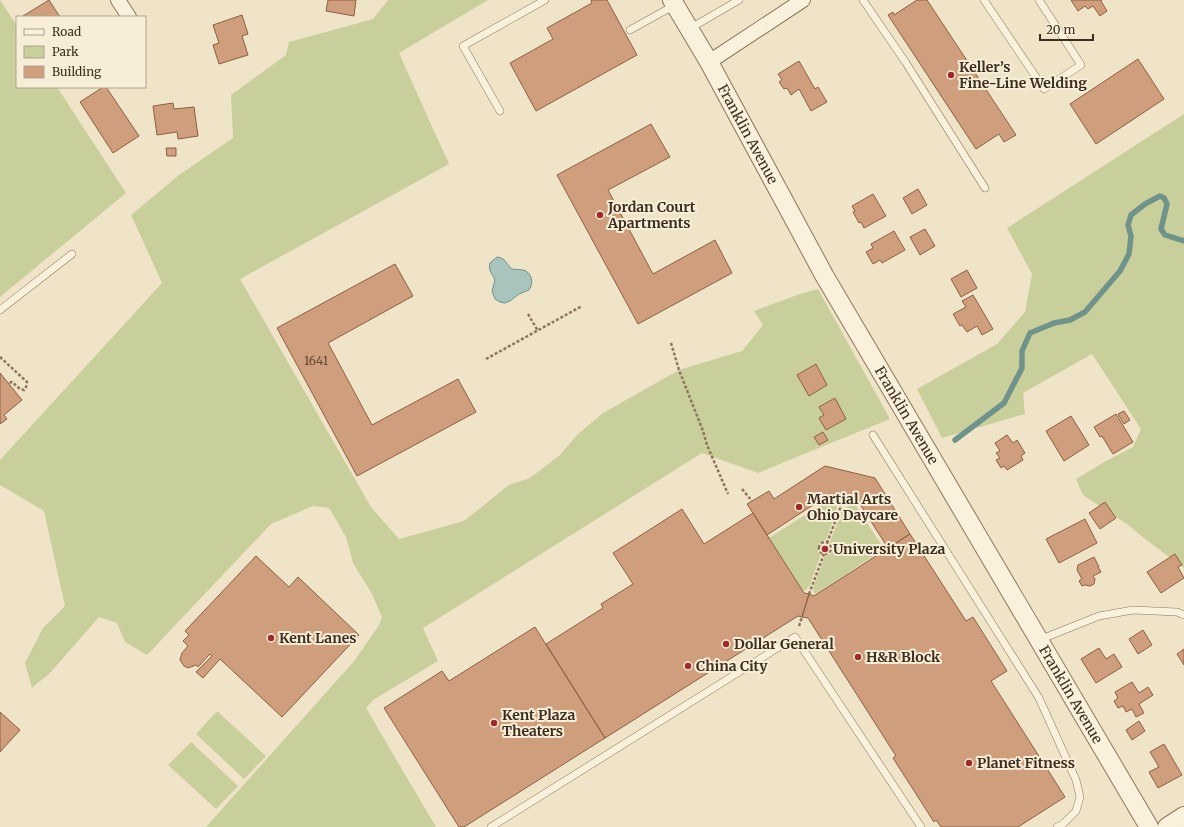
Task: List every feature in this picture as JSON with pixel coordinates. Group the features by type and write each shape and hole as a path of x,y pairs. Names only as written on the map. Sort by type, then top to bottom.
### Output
{"street":[{"path":"118,0 128,16"},
{"path":"708,62 800,1"},
{"name":"Franklin Avenue","path":"673,3 708,62 828,282 1149,827"},
{"path":"1167,827 1184,816"}],"lane":[{"path":"500,111 462,46 545,0"},
{"path":"689,29 738,0"},
{"path":"863,0 906,64 985,188"},
{"path":"984,0 1044,90 1081,65 1039,0"},
{"path":"630,30 673,3"},
{"path":"0,310 72,254"},
{"path":"873,436 1039,698 1076,780 1080,797 1076,811 1057,827"},
{"path":"1039,640 1099,616 1133,610 1177,612 1184,615"},
{"path":"491,827 794,637 920,827"}],"path":[{"path":"486,359 582,306"},
{"path":"528,314 538,331"},
{"path":"671,343 678,370 728,494"},
{"path":"0,357 28,382 24,390 20,389 12,382 9,383"},
{"path":"742,488 752,502"},
{"path":"824,554 828,554 830,551 830,545 828,543 844,498"},
{"path":"824,554 820,552 820,546 824,542 828,543"},
{"path":"809,594 824,554"}],"green space":[{"path":"0,0 16,24 16,88 58,88 126,193 0,297"},
{"path":"388,0 488,0 399,53 449,164 240,279 371,507 399,539 464,521 509,485 530,478 560,455 577,435 603,413 679,370 742,351 763,325 754,311 818,289 890,419 758,473 702,453 423,628 438,661 373,700 366,708 436,827 206,827 355,660 379,625 382,617 371,592 353,563 346,537 329,508 313,506 271,524 147,655 125,642 117,623 99,617 49,674 32,688 25,663 43,628 65,606 44,511 0,485 0,460 162,283 131,215 179,175 233,138 231,95 286,55 289,42 373,19"},
{"path":"1184,114 1184,568 1127,524 1083,495 1076,479 1133,447 1141,429 1092,354 1023,393 1025,414 942,438 917,389 997,344 1025,312 1032,274 1007,228"},
{"path":"830,499 835,499 837,509 826,540 821,542 818,546 818,552 821,554 810,585 805,591 802,590 769,538"},
{"path":"850,505 856,506 884,549 816,594 814,593 813,588 825,556 831,554 833,550 833,546 830,542 841,512"},
{"path":"217,711 266,756 244,779 196,734"},
{"path":"191,742 238,786 216,809 168,765"}],"water":[{"path":"497,257 504,260 512,269 526,271 530,275 532,281 529,290 519,294 505,303 495,299 492,291 495,280 490,270 490,263"}],"building":[{"path":"49,0 59,16 23,16"},
{"path":"328,0 356,0 354,16 326,11"},
{"path":"591,0 607,0 637,55 536,111 510,63 553,39 547,28 592,3"},
{"name":"Keller’s Fine-Line Welding","path":"917,0 927,0 1016,135 1004,142 999,134 976,149 888,15 893,12 894,15"},
{"path":"1071,0 1102,0 1101,1 1107,11 1100,16 1093,6 1088,9 1085,6 1078,11"},
{"path":"242,15 248,34 242,36 248,55 219,64 213,45 219,43 213,25"},
{"path":"1138,59 1164,99 1096,144 1070,104"},
{"path":"799,61 815,89 818,87 827,102 811,111 799,89 791,95 787,88 784,89 779,82 782,80 778,74"},
{"path":"101,88 107,88 139,136 113,153 80,102"},
{"path":"173,103 174,109 194,107 198,136 178,139 177,132 157,135 153,106"},
{"name":"Jordan Court Apartments","path":"651,124 670,157 608,190 653,274 715,240 732,273 638,324 557,175"},
{"path":"166,148 176,148 176,156 167,156"},
{"path":"918,189 927,205 912,214 903,198"},
{"path":"873,194 886,216 864,228 861,222 859,223 853,212 855,211 852,206"},
{"path":"925,229 935,246 920,255 910,237"},
{"path":"894,231 905,250 882,263 880,260 873,264 866,252 873,248 871,244"},
{"path":"395,264 413,296 328,343 372,425 458,379 476,412 357,476 277,328"},
{"path":"967,270 977,288 961,297 951,279"},
{"path":"973,295 993,329 982,335 977,326 967,332 962,325 960,326 953,314 966,307 962,301"},
{"path":"816,364 827,385 809,396 797,375"},
{"path":"0,373 22,400 4,415 7,419 0,424"},
{"path":"835,398 846,419 826,430 819,418 824,415 819,407"},
{"path":"1124,411 1130,420 1124,424 1118,414"},
{"path":"1116,414 1133,442 1113,454 1102,436 1100,437 1094,427"},
{"path":"1071,416 1089,445 1064,461 1046,431"},
{"path":"823,432 828,440 819,445 814,437"},
{"path":"1007,435 1013,443 1017,440 1025,453 1021,456 1023,460 1007,470 1004,466 1001,468 996,460 1000,458 996,453 1000,451 995,443"},
{"path":"825,466 875,478 910,534 888,548 858,501 830,494 767,535 747,504 769,491 774,499"},
{"path":"1105,502 1116,518 1100,529 1089,513"},
{"path":"682,509 704,544 753,513 804,593 809,594 802,617 798,616 605,738 546,644 603,608 601,604 633,584 613,553"},
{"path":"1085,519 1097,543 1059,563 1046,539"},
{"path":"910,534 966,621 973,617 1007,671 991,681 1065,797 1018,827 941,827 936,820 934,822 893,758 896,756 808,618 802,617 809,594 814,596"},
{"path":"1175,554 1182,565 1178,567 1184,578 1161,593 1147,572"},
{"name":"Kent Lanes","path":"256,556 289,587 298,577 359,635 282,717 220,659 203,678 196,672 212,656 210,654 198,667 196,665 188,668 184,666 180,660 182,653 188,646 183,641 189,635 185,631"},
{"path":"1094,557 1101,572 1093,576 1095,579 1094,584 1090,586 1082,586 1079,581 1082,579 1077,570 1078,565"},
{"name":"Kent Plaza Theaters","path":"535,627 605,738 464,827 459,827 384,708 442,671 449,681"},
{"path":"1143,630 1152,645 1138,654 1129,639"},
{"path":"1099,648 1106,659 1114,654 1122,667 1096,683 1081,659"},
{"path":"1184,649 1184,665 1177,654"},
{"path":"1132,682 1139,693 1148,687 1153,695 1139,704 1144,713 1136,717 1132,709 1126,712 1123,706 1118,708 1114,701 1118,698 1115,692"},
{"path":"0,712 20,730 0,752"},
{"path":"1139,721 1145,731 1132,740 1126,730"},
{"path":"1164,744 1182,775 1158,788 1149,772 1159,767 1150,752"}],"waterway":[{"path":"955,440 1004,403 1022,368 1022,351 1030,333 1054,323 1070,320 1085,312 1120,271 1129,254 1131,236 1128,225 1131,215 1145,204 1160,196 1164,198 1167,204 1161,229 1165,235 1184,241"}],"place":[{"name":"Keller’s Fine-Line Welding","path":"951,75"},
{"name":"Jordan Court Apartments","path":"600,215"},
{"name":"Martial Arts Ohio Daycare","path":"799,507"},
{"name":"University Plaza","path":"825,549"},
{"name":"Kent Lanes","path":"271,638"},
{"name":"Dollar General","path":"726,644"},
{"name":"H&R Block","path":"858,657"},
{"name":"China City","path":"688,666"},
{"name":"Kent Plaza Theaters","path":"494,723"},
{"name":"Planet Fitness","path":"969,763"}]}
